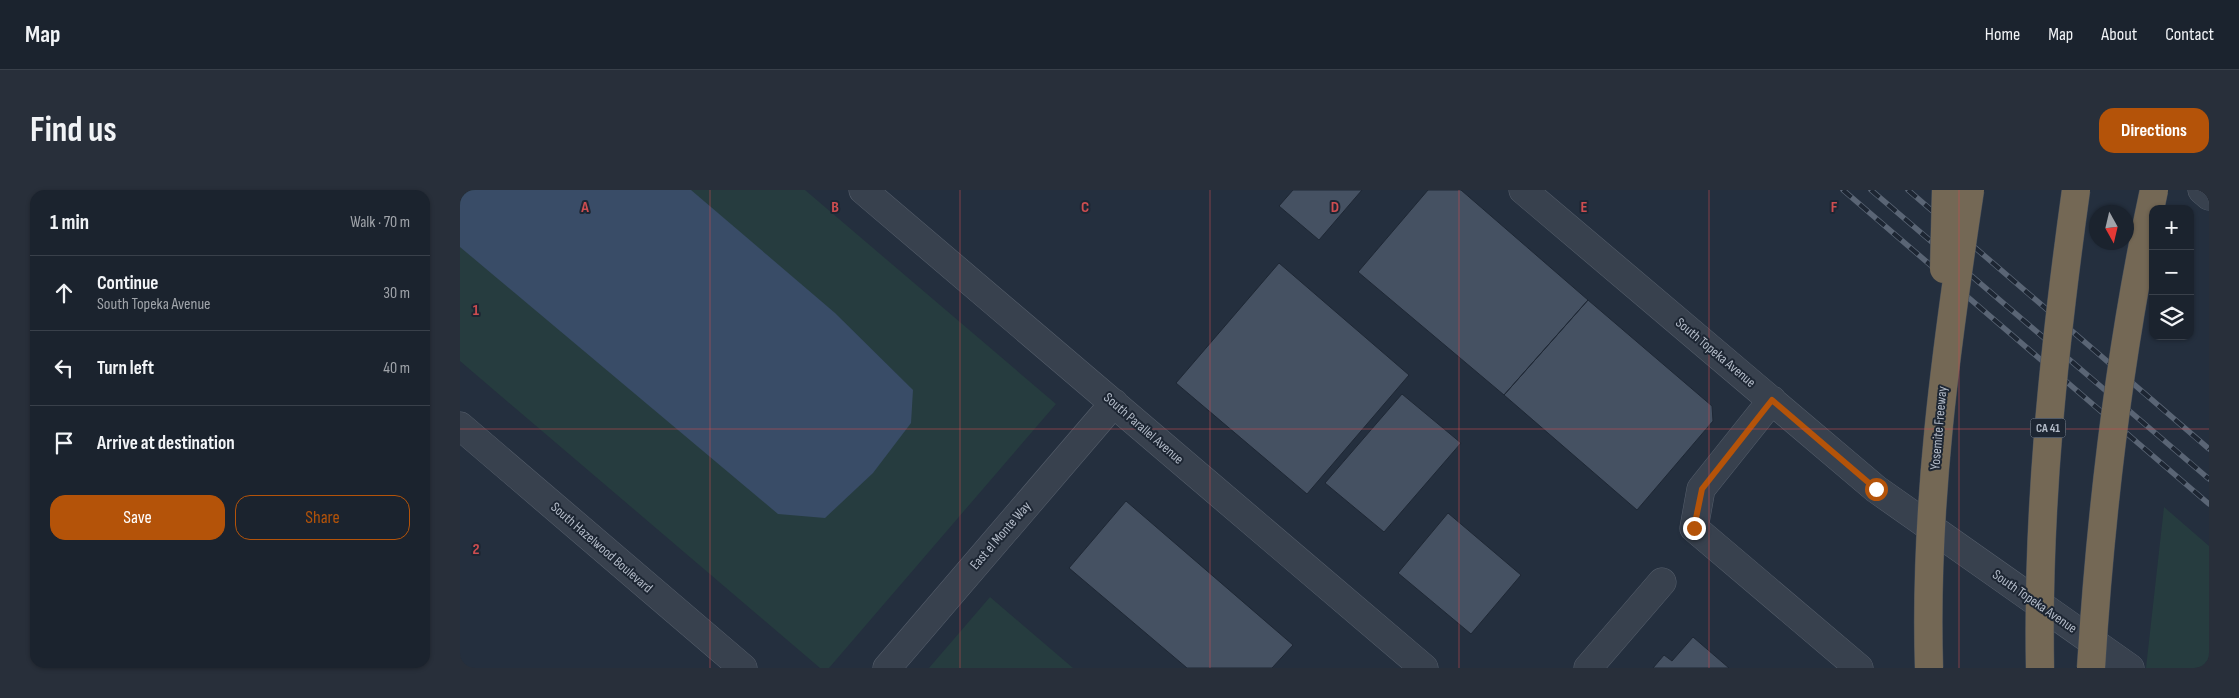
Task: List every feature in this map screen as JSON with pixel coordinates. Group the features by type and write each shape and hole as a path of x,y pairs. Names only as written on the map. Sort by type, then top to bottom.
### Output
{"highway":[{"path":"1946,190 1943,288 1946,348"},
{"name":"Yosemite Freeway","path":"1929,668 1930,538 1939,412 1946,348 1970,190"},
{"name":"CA 41","path":"2040,668 2041,579 2047,447 2060,305 2076,190"},
{"path":"2091,668 2097,566 2112,436 2140,257 2154,190"}],"street":[{"name":"South Parallel Avenue","path":"863,190 1424,668"},
{"name":"South Topeka Avenue","path":"1523,190 1876,489 2130,668"},
{"path":"2202,190 2209,196"},
{"path":"1772,400 1702,489 1694,528 1859,668"},
{"name":"East el Monte Way","path":"887,668 1114,403"},
{"name":"South Hazelwood Boulevard","path":"460,426 744,668"},
{"path":"1588,668 1662,582"}],"green space":[{"path":"460,190 805,190 1056,404 829,668 820,668 460,361"},
{"path":"2164,507 2209,546 2209,668 2146,668"},
{"path":"990,597 1073,668 929,668"}],"water":[{"path":"460,190 691,190 835,313 913,390 911,423 873,473 825,518 778,514 460,247"}],"building":[{"path":"1293,190 1362,190 1319,240 1279,206"},
{"path":"1428,190 1461,190 1588,300 1504,395 1358,272"},
{"path":"1279,263 1409,375 1307,494 1176,383"},
{"path":"1588,300 1712,406 1713,421 1637,510 1504,395"},
{"path":"1402,394 1461,443 1384,532 1325,483"},
{"path":"1126,501 1293,645 1272,668 1187,668 1069,568"},
{"path":"1448,513 1521,575 1471,634 1398,573"},
{"path":"1693,637 1729,668 1653,668 1664,655 1672,661"}],"railway":[{"path":"1843,190 2209,504"},
{"path":"1871,190 2209,479"},
{"path":"1908,190 2209,449"}],"route":[{"path":"1694,528 1702,489 1772,400 1876,489"}]}
